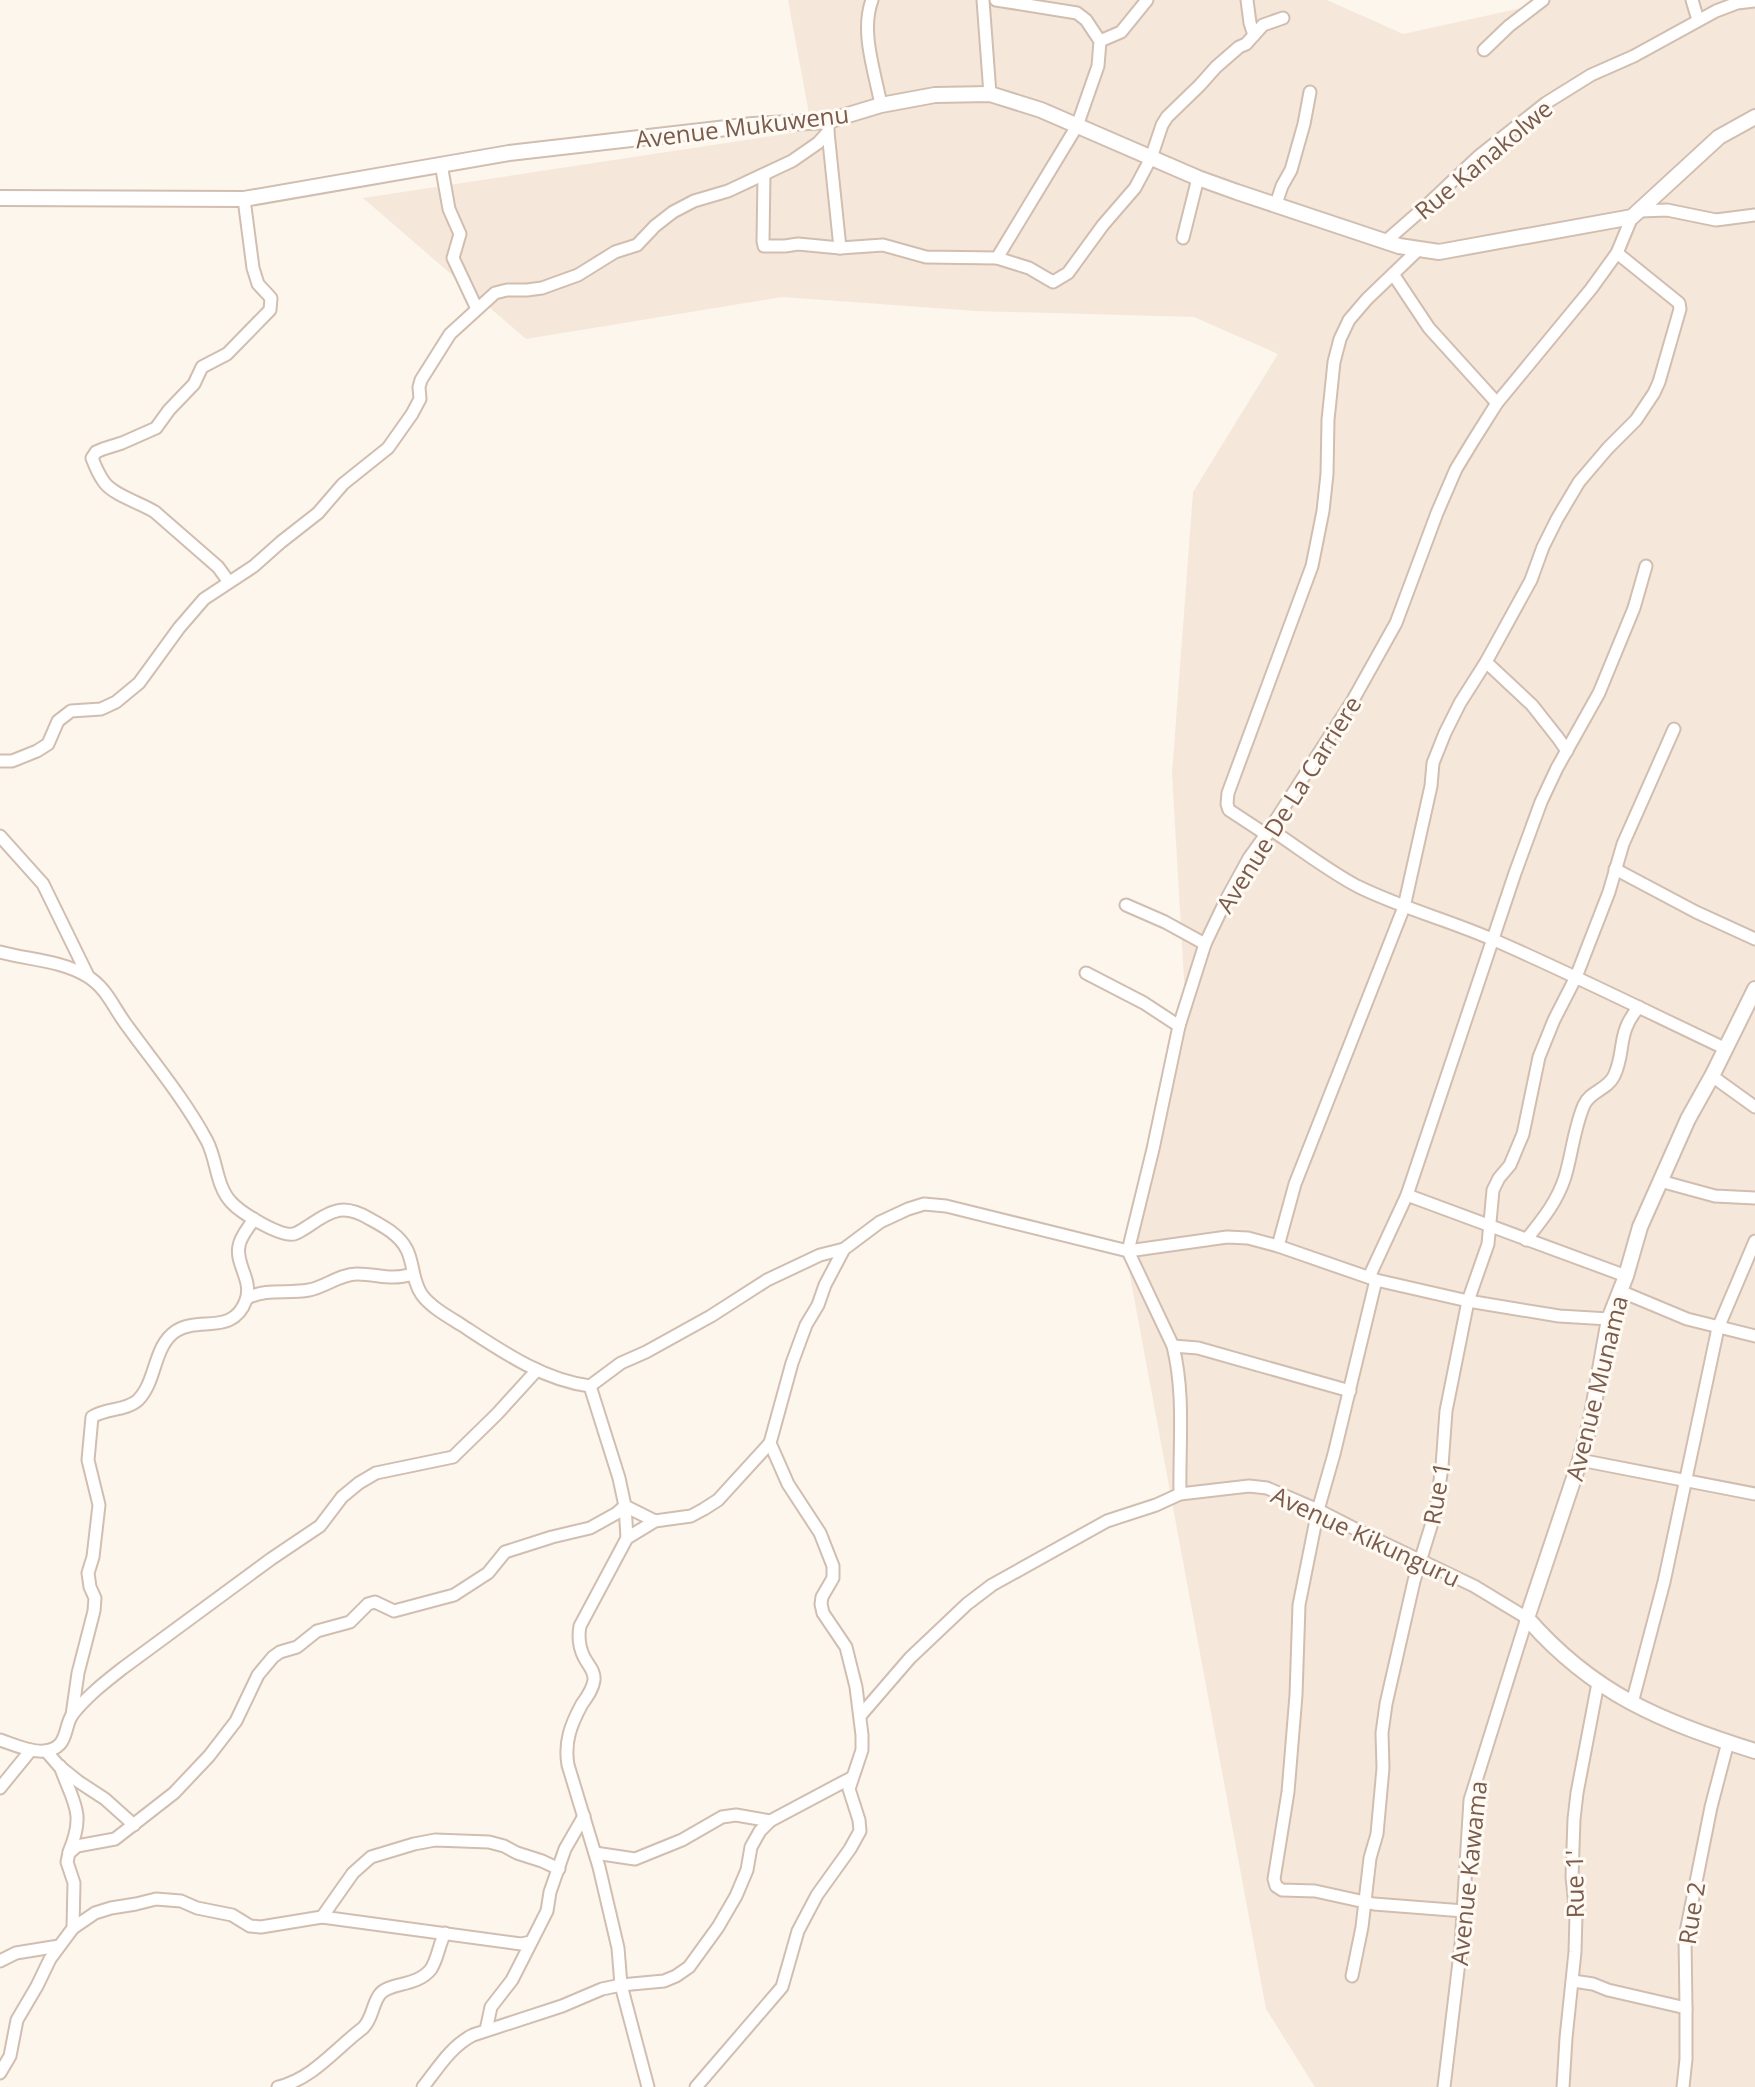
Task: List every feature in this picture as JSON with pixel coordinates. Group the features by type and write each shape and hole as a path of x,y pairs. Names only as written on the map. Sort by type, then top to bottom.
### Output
{"street":[{"path":"872,0 867,13 868,36 881,105"},
{"path":"983,0 990,94"},
{"path":"996,0 1077,13 1086,20 1100,41 1098,66 1077,126 997,258"},
{"path":"1100,41 1121,32 1147,0"},
{"path":"1247,0 1254,35"},
{"path":"1484,50 1543,0"},
{"path":"1692,0 1698,20"},
{"name":"Rue Kanakolwe","path":"1386,241 1479,156 1527,117 1591,75 1634,56 1729,5 1755,1"},
{"path":"764,175 763,244 766,246 804,244 840,248 883,245 926,257 997,258 1029,268 1049,281 1057,281 1068,273 1135,188 1167,117 1265,23 1283,18"},
{"path":"1276,204 1291,170 1310,92"},
{"name":"Avenue Mukuwenu","path":"0,198 244,199 524,151 753,125 828,126 881,105 935,95 990,94 1041,110 1198,178 1418,250 1439,252 1636,214"},
{"path":"1636,214 1719,137 1755,117"},
{"path":"0,761 12,761 48,744 58,721 71,711 101,709 116,702 139,683 204,599 254,566 318,513 343,484 388,448 412,414 420,399 419,383 450,334 500,291 542,288 578,275 615,252 637,245 673,212 764,175 808,151 828,126"},
{"path":"828,126 840,248"},
{"path":"441,164 449,209 460,234 453,258 477,309"},
{"path":"1183,238 1198,178"},
{"path":"229,582 218,567 155,512 110,489 103,482 92,458 96,452 156,428 194,384 202,367 232,349 270,310 271,298 258,284 253,268 244,199"},
{"path":"1636,214 1667,210 1716,220 1755,215"},
{"name":"Avenue De La Carriere","path":"1128,1251 1179,1026 1205,944 1233,886 1353,700 1396,623 1456,469 1497,403 1617,253 1636,214"},
{"path":"1418,250 1367,299 1349,320 1340,339 1334,362 1328,420 1323,511 1312,566 1228,793 1229,810 1356,885 1404,907 1451,921 1493,939 1726,1049"},
{"path":"1278,1246 1295,1184 1404,907 1431,786 1433,763 1460,703 1531,580 1557,519 1579,482 1636,420 1659,382 1680,309 1679,303 1617,253"},
{"path":"1393,274 1429,328 1497,403"},
{"path":"1464,1911 1374,1904 1315,1891 1282,1890 1276,1886 1274,1879 1288,1792 1296,1695 1299,1605 1318,1510 1350,1391 1372,1279 1407,1195 1541,802 1599,693 1634,608 1646,566"},
{"path":"1486,662 1532,705 1567,751"},
{"name":"Rue 1","path":"1352,1976 1359,1947 1370,1858 1377,1834 1386,1704 1414,1581 1436,1510 1446,1411 1468,1301 1488,1244 1495,1184 1510,1165 1523,1134 1539,1057 1576,977 1609,892 1623,844 1674,729"},
{"path":"0,836 43,884 88,977"},
{"path":"1615,869 1755,939"},
{"path":"1126,905 1205,944"},
{"path":"0,952 56,962 88,977 107,992 125,1024 189,1110 213,1155 220,1182 231,1203 279,1233 292,1234 334,1211 356,1211 399,1238 407,1249 415,1284 423,1297 438,1309 537,1370 573,1384 590,1386 621,1363 711,1316 767,1280 820,1255 844,1249 880,1222 924,1204 983,1214 1128,1251 1227,1237 1248,1238 1372,1279 1468,1301 1559,1316 1609,1319"},
{"path":"1086,973 1144,1003 1179,1026"},
{"name":"Avenue Munama","path":"1527,1618 1580,1460 1591,1420 1609,1319 1640,1227 1688,1119 1755,989"},
{"path":"1526,1240 1559,1194 1584,1105 1588,1097 1608,1086 1613,1078 1626,1026 1639,1007"},
{"path":"1712,1076 1755,1107"},
{"path":"1660,1181 1715,1196 1755,1198"},
{"path":"1407,1195 1626,1276"},
{"path":"72,1716 95,1598 88,1573 99,1505 88,1460 92,1417 100,1412 129,1406 138,1400 149,1384 163,1344 173,1333 182,1327 222,1323 238,1315 247,1298 247,1278 239,1258 239,1245 254,1219"},
{"path":"1632,1703 1664,1582 1718,1328 1755,1241"},
{"path":"648,2087 621,1985 618,1948 595,1853 565,1751 575,1716 593,1686 594,1677 578,1637 584,1615 627,1538 655,1521 691,1516 718,1500 770,1443 806,1325 844,1249"},
{"path":"1128,1251 1173,1346 1181,1402 1180,1494"},
{"path":"247,1298 259,1292 307,1291 349,1275 384,1278 413,1274"},
{"path":"1620,1291 1687,1319 1755,1336"},
{"path":"1173,1346 1198,1348 1350,1391"},
{"path":"0,1740 31,1750 46,1751 60,1744 72,1716 123,1668 320,1526 342,1497 359,1483 376,1473 453,1457 537,1370"},
{"path":"590,1386 619,1478 627,1538"},
{"path":"696,2087 782,1987 798,1931 817,1895 860,1831 849,1789 862,1750 856,1687 846,1647 823,1613 821,1604 833,1578 833,1566 820,1533 788,1484 770,1443"},
{"path":"1580,1460 1755,1494"},
{"name":"Avenue Kikunguru","path":"860,1716 910,1658 967,1604 992,1585 1107,1521 1180,1494 1249,1486 1267,1488 1318,1510 1487,1593 1527,1618 1565,1658 1598,1683 1662,1719 1755,1751"},
{"path":"625,1506 655,1521"},
{"path":"69,1853 77,1846 115,1839 174,1793 236,1721 258,1675 280,1652 297,1647 317,1631 350,1622 368,1604 375,1602 394,1611 454,1595 488,1573 505,1552 590,1528 625,1506"},
{"name":"Avenue Kawama","path":"1444,2087 1464,1911 1470,1800 1527,1618"},
{"name":"Rue 1'","path":"1563,2087 1576,1915 1572,1877 1574,1819 1598,1683"},
{"name":"Rue 2","path":"1683,2087 1686,2059 1685,1937 1711,1807 1728,1742"},
{"path":"0,1788 31,1750"},
{"path":"46,1751 59,1766 105,1799 134,1825"},
{"path":"59,1766 77,1806 79,1819 67,1862 74,1883 73,1928"},
{"path":"423,2087 452,2049 463,2040 602,1989 664,1981 689,1967 736,1896 747,1870 751,1847 760,1831 770,1821 851,1778"},
{"path":"595,1853 635,1859 682,1840 722,1817 736,1815 770,1821"},
{"path":"486,2030 491,2007 512,1980 547,1911 550,1892 565,1849 584,1816"},
{"path":"322,1917 353,1873 371,1857 414,1844 435,1840 489,1842 559,1869"},
{"path":"0,2073 10,2056 17,2020 50,1959 73,1928 95,1913 111,1908 156,1899 181,1901 197,1908 232,1915 250,1926 273,1926 322,1917 521,1944 531,1942"},
{"path":"278,2087 288,2085 327,2060 363,2028 369,2022 383,1991 407,1984 429,1971 445,1933"},
{"path":"0,1961 16,1953 59,1946"},
{"path":"1573,1981 1686,2008"}],"shaded area":[{"path":"788,0 1327,0 1403,34 1526,7 1530,0 1755,0 1755,2087 1315,2087 1266,2009 1128,1265 1186,1013 1172,774 1193,492 1278,354 1194,317 976,311 782,297 526,339 363,198 812,130"}]}
